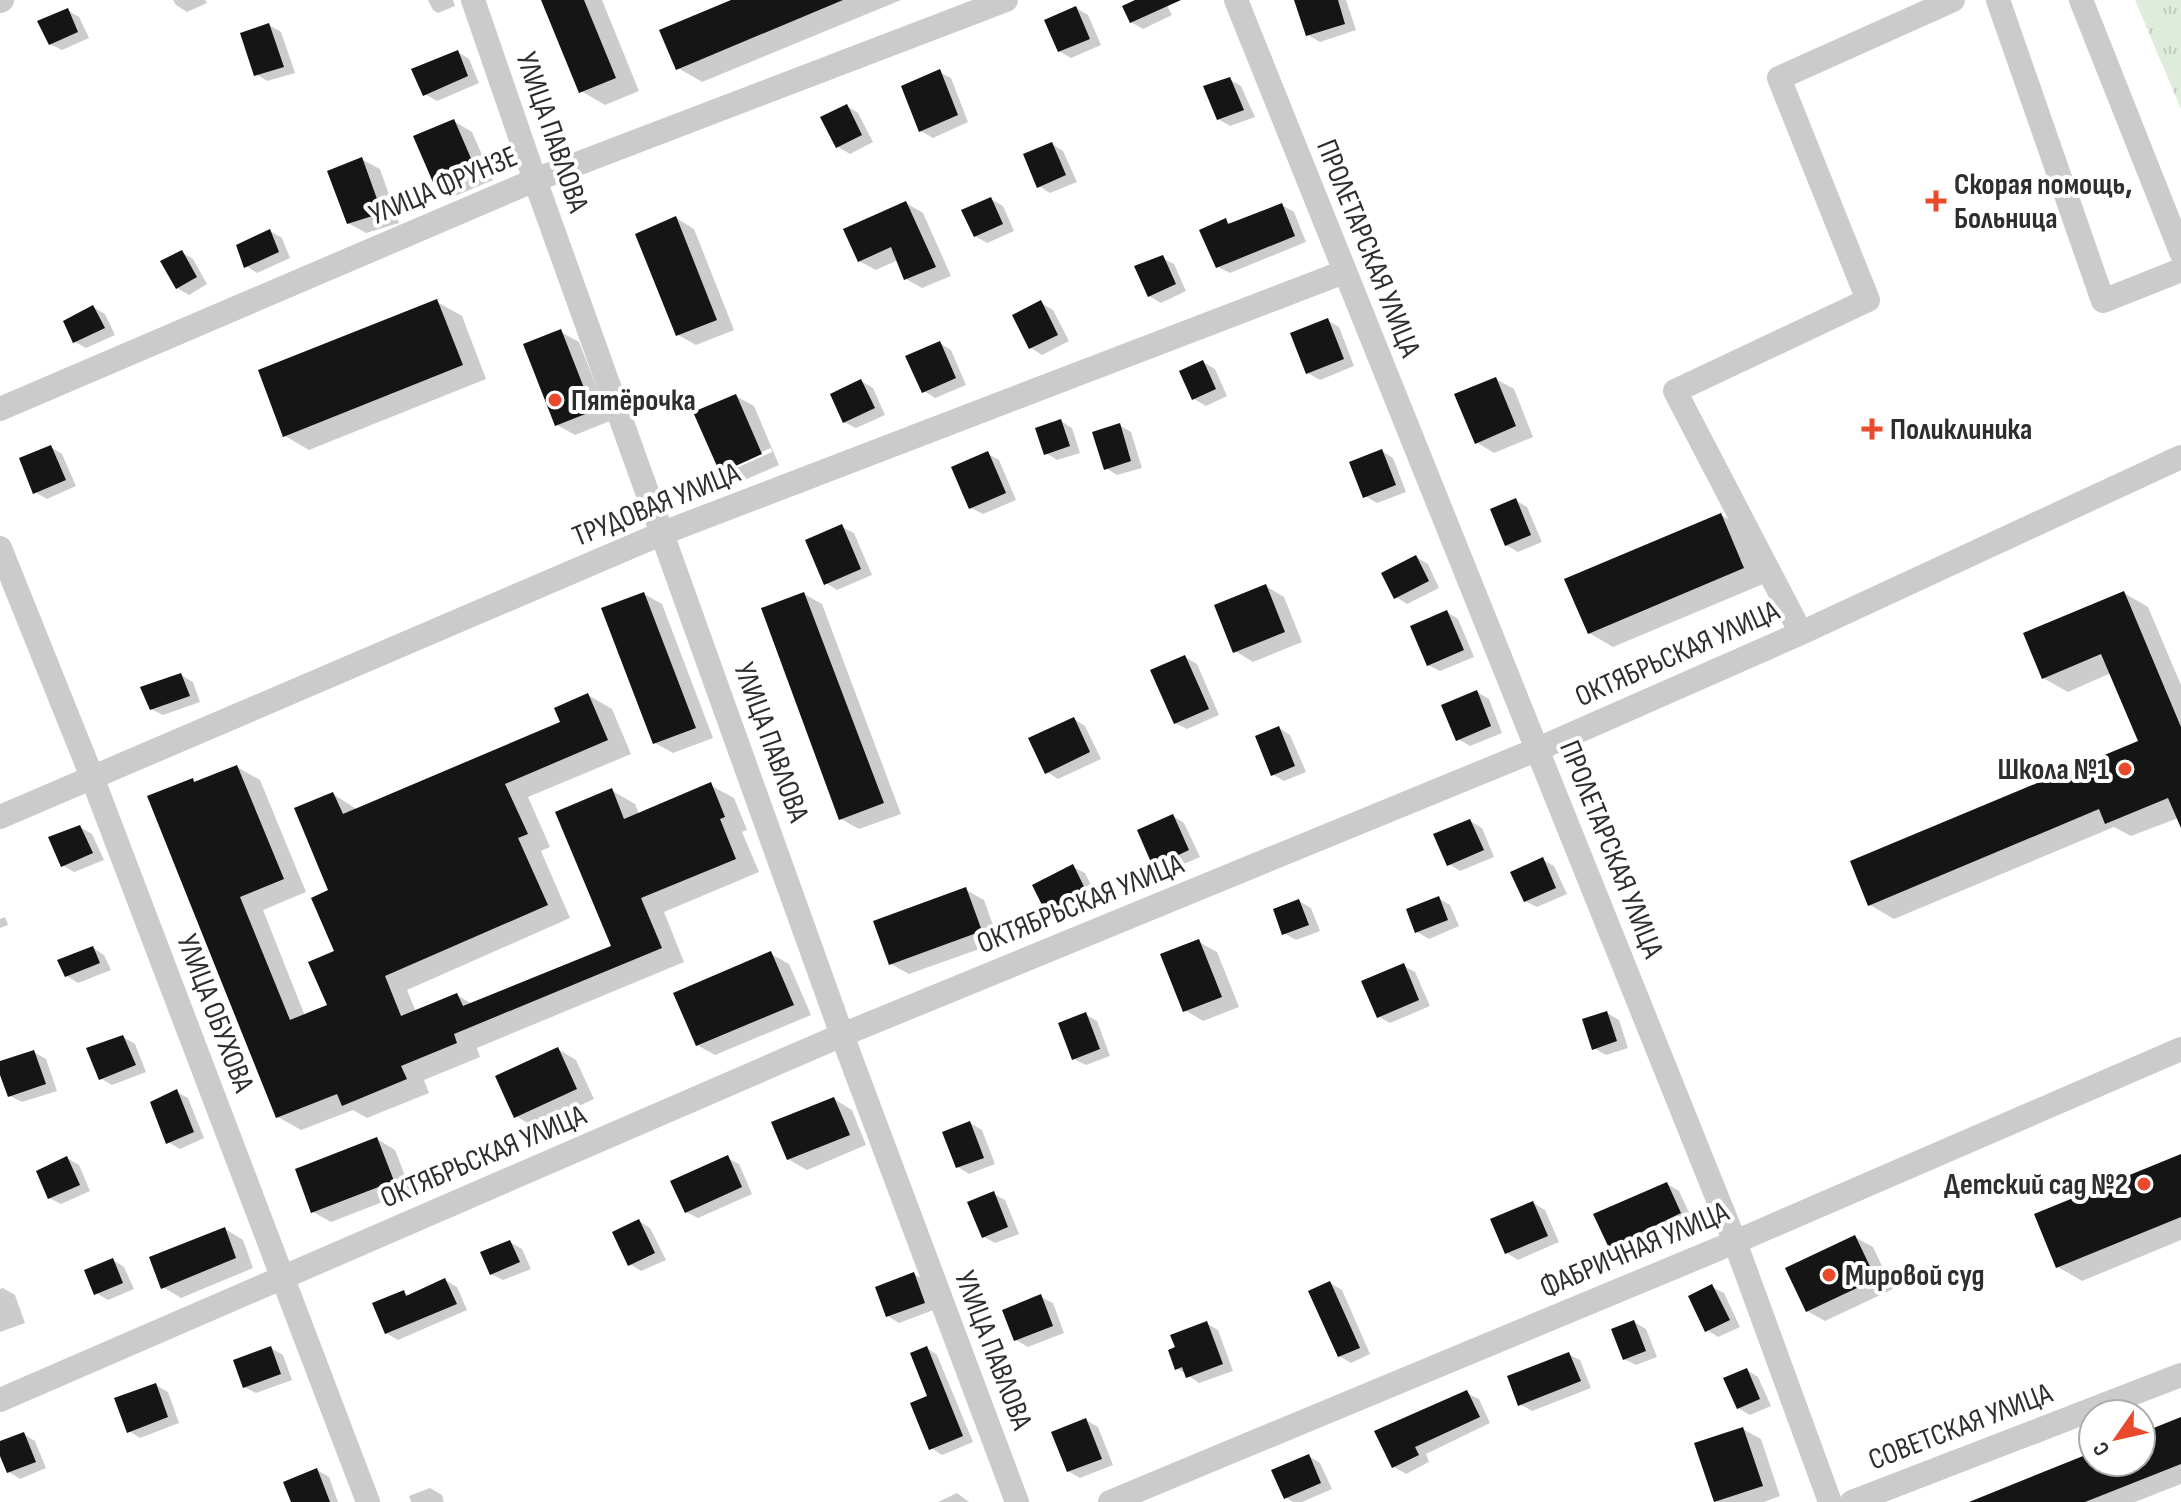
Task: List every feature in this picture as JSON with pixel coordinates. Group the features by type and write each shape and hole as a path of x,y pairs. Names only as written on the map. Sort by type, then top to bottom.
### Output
{"street":[{"name":"УЛИЦА ПАВЛОВА","path":"473,0 842,1035 1017,1502"},
{"name":"УЛИЦА ФРУНЗЕ","path":"0,409 535,180 1006,0"},
{"name":"ПРОЛЕТАРСКАЯ УЛИЦА","path":"1236,0 1735,1242 1830,1502"},
{"path":"1801,633 1675,391 1868,300 1779,78 1953,0"},
{"path":"1998,0 2103,301 2181,270"},
{"path":"2081,0 2181,252"},
{"name":"ТРУДОВАЯ УЛИЦА","path":"0,817 663,533 1344,272"},
{"name":"ОКТЯБРЬСКАЯ УЛИЦА","path":"0,1400 842,1035 1538,749 1801,633 2181,457"},
{"name":"УЛИЦА ОБУХОВА","path":"0,548 92,777 368,1502"},
{"name":"ФАБРИЧНАЯ УЛИЦА","path":"1110,1502 1735,1242 2181,1049"},
{"name":"СОВЕТСКАЯ УЛИЦА","path":"1852,1502 2181,1375"}],"green space":[{"path":"2135,0 2181,0 2181,109"}],"building":[{"path":"541,0 584,0 616,78 579,93"},
{"path":"731,0 843,0 676,70 659,30"},
{"path":"1135,0 1181,0 1130,23 1122,6"},
{"path":"1294,0 1338,0 1345,24 1306,36"},
{"path":"1076,6 1090,39 1058,52 1044,20"},
{"path":"68,8 78,32 49,45 37,21"},
{"path":"269,23 284,67 254,76 240,33"},
{"path":"458,50 468,76 423,96 411,69"},
{"path":"940,69 958,115 919,132 901,86"},
{"path":"1230,77 1244,110 1217,120 1203,86"},
{"path":"847,104 862,135 836,148 820,117"},
{"path":"454,119 476,170 435,187 413,136"},
{"path":"1052,142 1066,175 1037,188 1023,154"},
{"path":"362,157 382,213 347,224 327,171"},
{"path":"991,197 1003,224 974,237 961,210"},
{"path":"906,201 936,267 904,280 891,247 858,262 843,229"},
{"path":"1282,203 1295,236 1216,268 1199,230 1226,218 1228,224"},
{"path":"676,216 717,320 676,336 635,234"},
{"path":"270,229 279,252 244,268 236,245"},
{"path":"182,250 197,277 176,289 160,261"},
{"path":"1163,255 1176,284 1148,297 1134,266"},
{"path":"437,299 463,365 283,437 258,370"},
{"path":"1041,300 1058,335 1029,349 1012,315"},
{"path":"93,305 105,328 73,343 63,321"},
{"path":"1328,318 1344,359 1306,374 1290,333"},
{"path":"561,329 593,411 555,426 523,344"},
{"path":"940,341 956,378 922,393 905,356"},
{"path":"1203,360 1216,389 1192,400 1179,371"},
{"path":"1496,377 1516,426 1475,444 1454,394"},
{"path":"861,379 875,408 843,423 830,394"},
{"path":"736,394 762,454 720,473 693,412"},
{"path":"1061,419 1070,446 1044,455 1035,428"},
{"path":"1120,423 1131,461 1104,470 1092,432"},
{"path":"51,445 66,480 33,494 19,458"},
{"path":"1382,449 1396,485 1363,498 1349,462"},
{"path":"988,451 1006,493 969,509 951,467"},
{"path":"1516,498 1531,535 1505,546 1490,509"},
{"path":"1721,513 1744,568 1588,634 1564,579"},
{"path":"842,524 861,569 824,585 805,540"},
{"path":"1416,555 1429,581 1394,599 1381,573"},
{"path":"1266,584 1285,632 1233,653 1214,605"},
{"name":"Школа №1","path":"2124,591 2181,727 2181,828 2168,798 2105,824 2099,809 1868,906 1850,861 2138,741 2101,654 2042,679 2023,633"},
{"path":"644,592 696,728 653,744 601,608"},
{"path":"804,592 884,803 839,820 761,608"},
{"path":"1447,610 1464,650 1427,666 1410,626"},
{"path":"1185,655 1209,709 1174,724 1150,670"},
{"path":"181,673 190,696 150,710 140,687"},
{"path":"1477,690 1491,726 1456,741 1441,705"},
{"path":"588,693 608,740 505,784 528,834 518,838 548,905 385,976 401,1016 457,993 463,1006 611,946 555,812 612,788 624,819 711,782 725,817 720,819 736,859 641,898 662,948 454,1034 457,1043 401,1066 407,1079 342,1106 337,1094 276,1118 147,796 237,765 284,879 240,897 290,1020 327,1005 308,962 334,951 311,898 328,890 294,808 333,792 343,814 560,722 554,708"},
{"path":"1074,717 1090,752 1045,774 1028,738"},
{"path":"1279,726 1295,766 1271,776 1255,736"},
{"path":"1173,814 1189,850 1153,867 1137,830"},
{"path":"1470,819 1484,850 1447,866 1433,834"},
{"path":"80,825 93,853 61,867 48,837"},
{"path":"1543,857 1556,888 1524,902 1510,872"},
{"path":"1073,864 1088,895 1047,915 1032,885"},
{"path":"966,887 982,931 889,965 873,921"},
{"path":"1439,896 1448,920 1415,933 1406,909"},
{"path":"1299,899 1309,925 1282,935 1273,909"},
{"path":"1199,939 1222,997 1183,1012 1160,954"},
{"path":"93,946 100,963 65,977 57,960"},
{"path":"771,951 794,1005 696,1046 673,993"},
{"path":"1404,963 1419,1000 1377,1018 1361,981"},
{"path":"1607,1011 1617,1041 1592,1050 1582,1019"},
{"path":"1086,1012 1100,1049 1072,1060 1058,1023"},
{"path":"123,1035 136,1065 99,1080 86,1048"},
{"path":"558,1047 577,1089 514,1118 495,1076"},
{"path":"34,1050 46,1084 8,1097 0,1075 0,1061"},
{"path":"177,1089 194,1132 166,1144 150,1102"},
{"path":"834,1097 850,1135 787,1160 771,1122"},
{"path":"970,1121 984,1158 956,1168 942,1132"},
{"path":"377,1137 394,1181 311,1213 295,1169"},
{"name":"Детский сад №2","path":"2181,1154 2181,1217 2056,1268 2034,1214"},
{"path":"728,1155 742,1187 685,1213 670,1181"},
{"path":"67,1156 80,1185 48,1199 36,1171"},
{"path":"1667,1182 1681,1213 1609,1248 1593,1214"},
{"path":"994,1191 1008,1227 982,1238 967,1202"},
{"path":"1533,1201 1548,1236 1505,1254 1490,1219"},
{"path":"639,1219 655,1253 628,1266 612,1232"},
{"path":"225,1227 236,1258 161,1289 149,1257"},
{"path":"1855,1235 1876,1279 1806,1312 1785,1268"},
{"path":"510,1240 520,1262 490,1275 480,1252"},
{"path":"113,1258 123,1283 94,1295 84,1270"},
{"path":"914,1272 925,1303 886,1317 875,1287"},
{"path":"445,1278 457,1304 385,1334 372,1303 404,1290 406,1296"},
{"path":"1330,1281 1360,1348 1338,1357 1308,1291"},
{"path":"1712,1284 1730,1320 1705,1332 1688,1296"},
{"path":"1041,1294 1053,1326 1014,1341 1002,1310"},
{"path":"1634,1320 1646,1351 1623,1360 1611,1329"},
{"path":"1207,1321 1223,1364 1186,1378 1182,1367 1175,1370 1168,1350 1175,1347 1170,1335"},
{"path":"271,1346 281,1374 243,1388 233,1360"},
{"path":"927,1346 963,1436 929,1450 910,1403 927,1396 910,1353"},
{"path":"1569,1352 1581,1381 1518,1406 1507,1376"},
{"path":"1747,1368 1760,1399 1737,1409 1723,1378"},
{"path":"156,1383 168,1417 127,1433 114,1398"},
{"path":"1467,1390 1480,1417 1415,1447 1419,1455 1392,1468 1374,1431"},
{"path":"2181,1417 2181,1464 2157,1474 2157,1427"},
{"path":"1086,1418 1102,1459 1067,1472 1051,1432"},
{"path":"1743,1427 1763,1486 1714,1502 1694,1443"},
{"path":"24,1432 36,1462 7,1473 0,1456 0,1441"},
{"path":"1309,1454 1321,1483 1284,1499 1271,1470"},
{"path":"2077,1458 2077,1478 2146,1478 2085,1502 1969,1502"},
{"path":"317,1468 330,1502 291,1502 283,1482"}],"place":[{"name":"Скорая помощь, Больница","path":"1936,201"},
{"name":"Пятёрочка","path":"555,400"},
{"name":"Поликлиника","path":"1872,429"},
{"name":"Школа №1","path":"2125,769"},
{"name":"Детский сад №2","path":"2144,1184"},
{"name":"Мировой суд","path":"1829,1275"}]}
